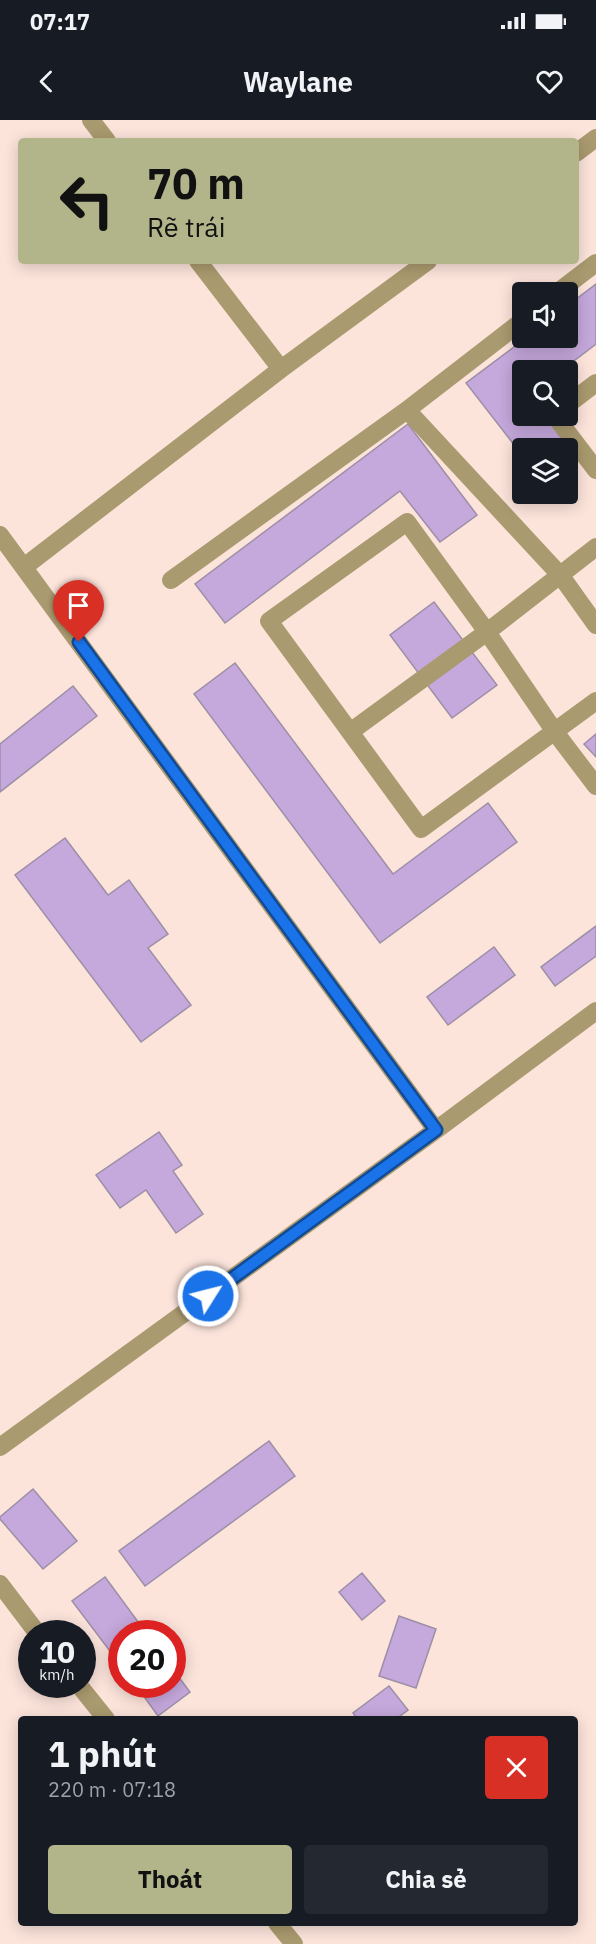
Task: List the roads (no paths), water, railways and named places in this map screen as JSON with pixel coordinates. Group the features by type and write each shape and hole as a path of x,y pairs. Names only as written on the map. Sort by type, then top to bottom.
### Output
{"lane":[{"path":"91,120 105,138"},
{"path":"579,151 596,138"},
{"path":"571,282 596,263"},
{"path":"200,264 281,369"},
{"path":"24,567 281,369 424,264"},
{"path":"171,580 407,410 512,329"},
{"path":"578,397 596,383"},
{"path":"407,410 561,576 596,625"},
{"path":"563,426 596,470"},
{"path":"596,701 555,732 421,829 269,621 407,522 487,632 555,732 596,786"},
{"path":"0,535 436,1130"},
{"path":"350,732 487,632 596,547"},
{"path":"0,1447 596,1011"},
{"path":"0,1584 27,1620"},
{"path":"89,1698 104,1716"},
{"path":"279,1926 294,1944"}]}
